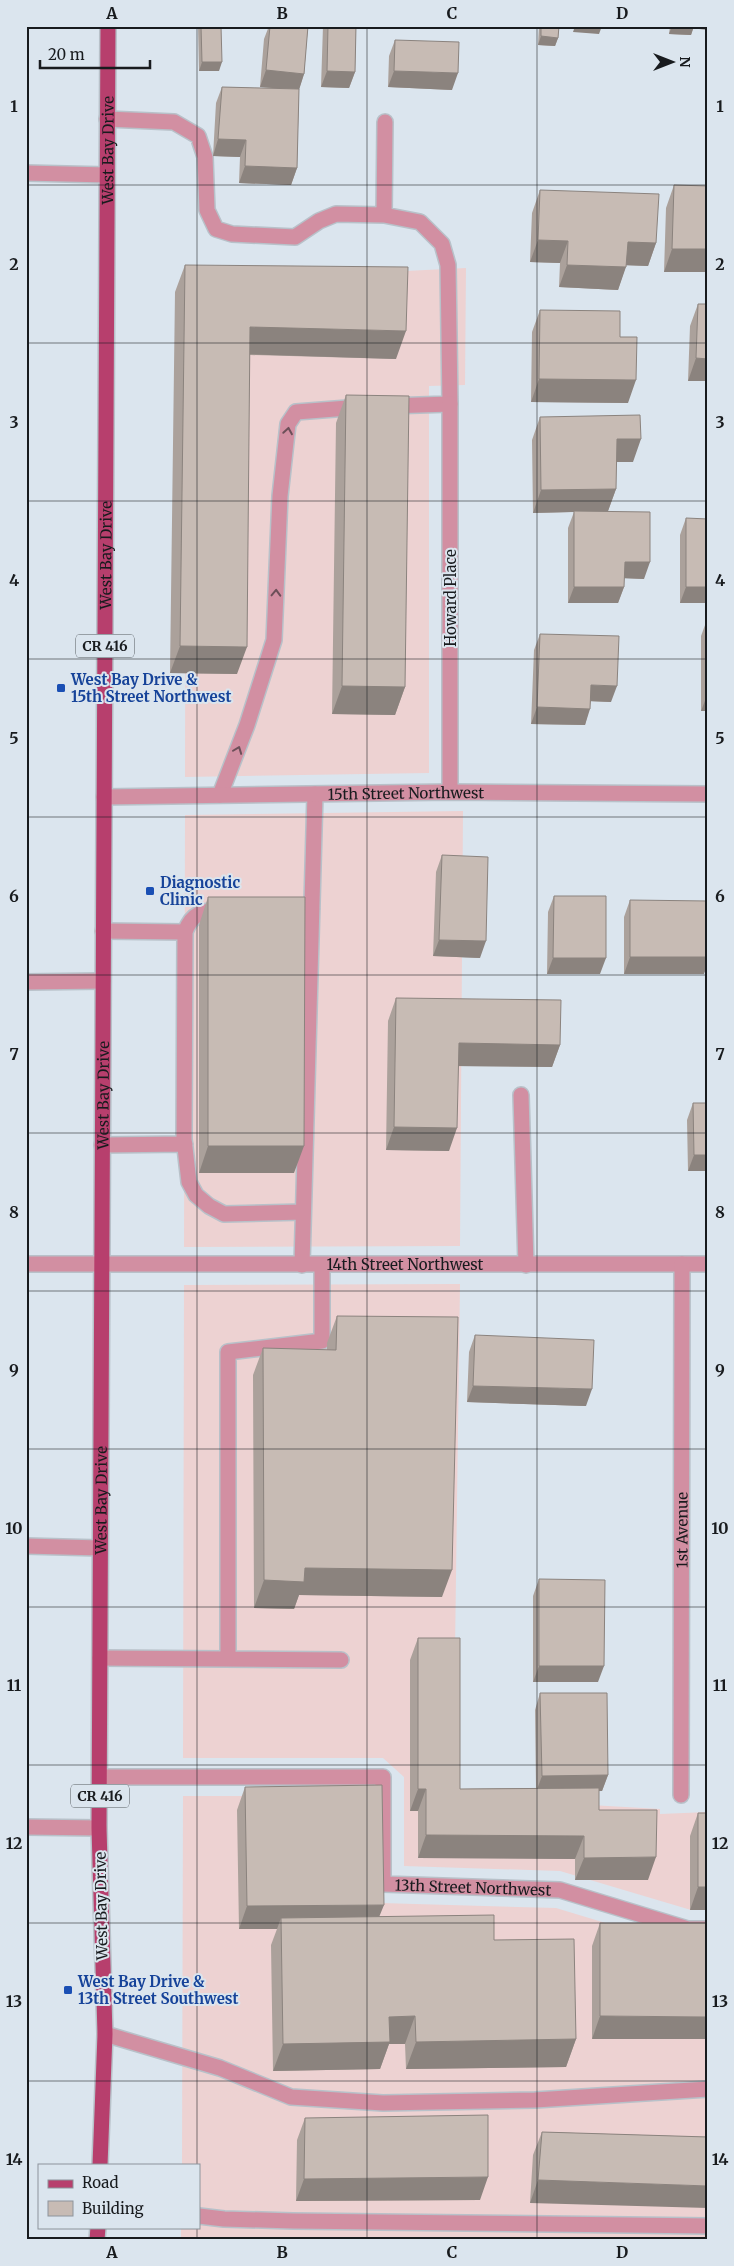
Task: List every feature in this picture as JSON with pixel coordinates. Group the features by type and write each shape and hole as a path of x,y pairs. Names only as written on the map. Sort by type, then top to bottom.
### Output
{"main road":[{"name":"West Bay Drive","path":"100,2164 105,2034 99,1828 108,26"}],"street":[{"name":"Howard Place","path":"107,119 174,122 198,136 205,157 207,210 216,229 232,234 295,237 319,221 336,214 384,215 420,222 442,244 448,265 450,792"},
{"path":"384,122 384,215"},
{"path":"26,173 107,175"},
{"path":"220,795 247,725 274,640 280,496 288,424 296,412 309,410 450,404"},
{"name":"15th Street Northwest","path":"104,797 450,792 708,794"},
{"path":"302,1266 315,794"},
{"path":"273,909 312,909"},
{"path":"235,910 203,911 194,915 185,932 185,1144 189,1182 196,1195 209,1206 224,1214 303,1212"},
{"path":"103,931 185,932"},
{"path":"26,982 103,980"},
{"path":"521,1095 526,1265"},
{"path":"102,1145 185,1144"},
{"name":"14th Street Northwest","path":"26,1264 102,1266 708,1264"},
{"name":"1st Avenue","path":"681,1795 682,1264"},
{"path":"228,1659 228,1352 322,1341 322,1266"},
{"path":"26,1546 100,1548"},
{"path":"100,1658 341,1660"},
{"name":"13th Street Northwest","path":"100,1777 383,1777 383,1884 560,1890 688,1929 708,1929"},
{"path":"26,1827 99,1828"},
{"path":"105,2034 220,2068 291,2097 383,2103 535,2100 708,2088"},
{"path":"200,2216 293,2222 708,2226"}],"shaded area":[{"path":"466,268 465,385 429,386 429,773 185,777 186,282"},
{"path":"463,811 460,1246 184,1247 185,815"},
{"path":"460,1284 453,1797 660,1809 660,1814 708,1812 708,1910 691,1910 560,1871 404,1866 404,1777 383,1758 183,1758 184,1285"},
{"path":"183,1796 361,1796 381,1903 556,1908 688,1948 708,1948 708,2240 181,2240 181,2228 200,2228 200,2164 182,2164"}],"building":[{"path":"201,26 221,26 222,62 202,62"},
{"path":"270,26 308,26 304,74 266,70"},
{"path":"328,26 356,26 355,72 327,71"},
{"path":"541,26 559,26 558,38 541,36"},
{"path":"395,40 459,42 458,73 394,71"},
{"path":"222,87 299,89 297,168 245,166 246,140 218,139"},
{"path":"674,185 708,186 708,249 672,249"},
{"path":"540,190 659,194 656,243 628,242 626,267 567,265 568,241 538,240"},
{"path":"185,265 408,267 406,331 250,327 247,647 180,646"},
{"path":"698,304 708,304 708,359 696,358"},
{"path":"540,310 620,311 620,337 637,337 636,380 539,379"},
{"path":"346,395 409,396 405,687 342,686"},
{"path":"640,415 641,439 617,439 616,489 541,490 540,417"},
{"path":"574,511 650,512 650,562 625,562 624,587 574,587"},
{"path":"686,518 708,519 708,587 686,587"},
{"path":"540,634 619,636 617,686 591,685 590,709 537,707"},
{"path":"442,855 488,857 486,941 439,940"},
{"path":"554,896 606,896 606,958 553,958"},
{"path":"208,897 305,897 304,1146 208,1146"},
{"path":"630,900 708,901 708,957 630,957"},
{"path":"396,998 561,1000 560,1045 459,1043 457,1128 394,1127"},
{"path":"693,1103 708,1103 708,1155 694,1155"},
{"path":"337,1316 458,1317 452,1570 305,1568 304,1582 264,1580 263,1348 336,1350"},
{"path":"475,1335 594,1340 592,1389 473,1386"},
{"path":"539,1579 605,1580 604,1666 539,1666"},
{"path":"418,1638 460,1638 460,1789 599,1788 599,1810 657,1810 656,1857 584,1858 584,1836 426,1835 426,1789 418,1789"},
{"path":"540,1693 607,1693 608,1775 542,1776"},
{"path":"382,1785 384,1905 247,1906 245,1787"},
{"path":"698,1813 708,1813 708,1887 698,1887"},
{"path":"494,1915 494,1940 574,1939 576,2039 416,2042 415,2016 389,2017 390,2042 283,2044 281,1918"},
{"path":"600,1923 708,1923 708,2017 600,2016"},
{"path":"488,2115 488,2177 304,2179 305,2118"},
{"path":"542,2132 708,2137 708,2186 538,2180"}],"place":[{"name":"West Bay Drive & 15th Street Northwest","path":"61,688"},
{"name":"Diagnostic Clinic","path":"150,891"},
{"name":"West Bay Drive & 13th Street Southwest","path":"68,1990"}]}
